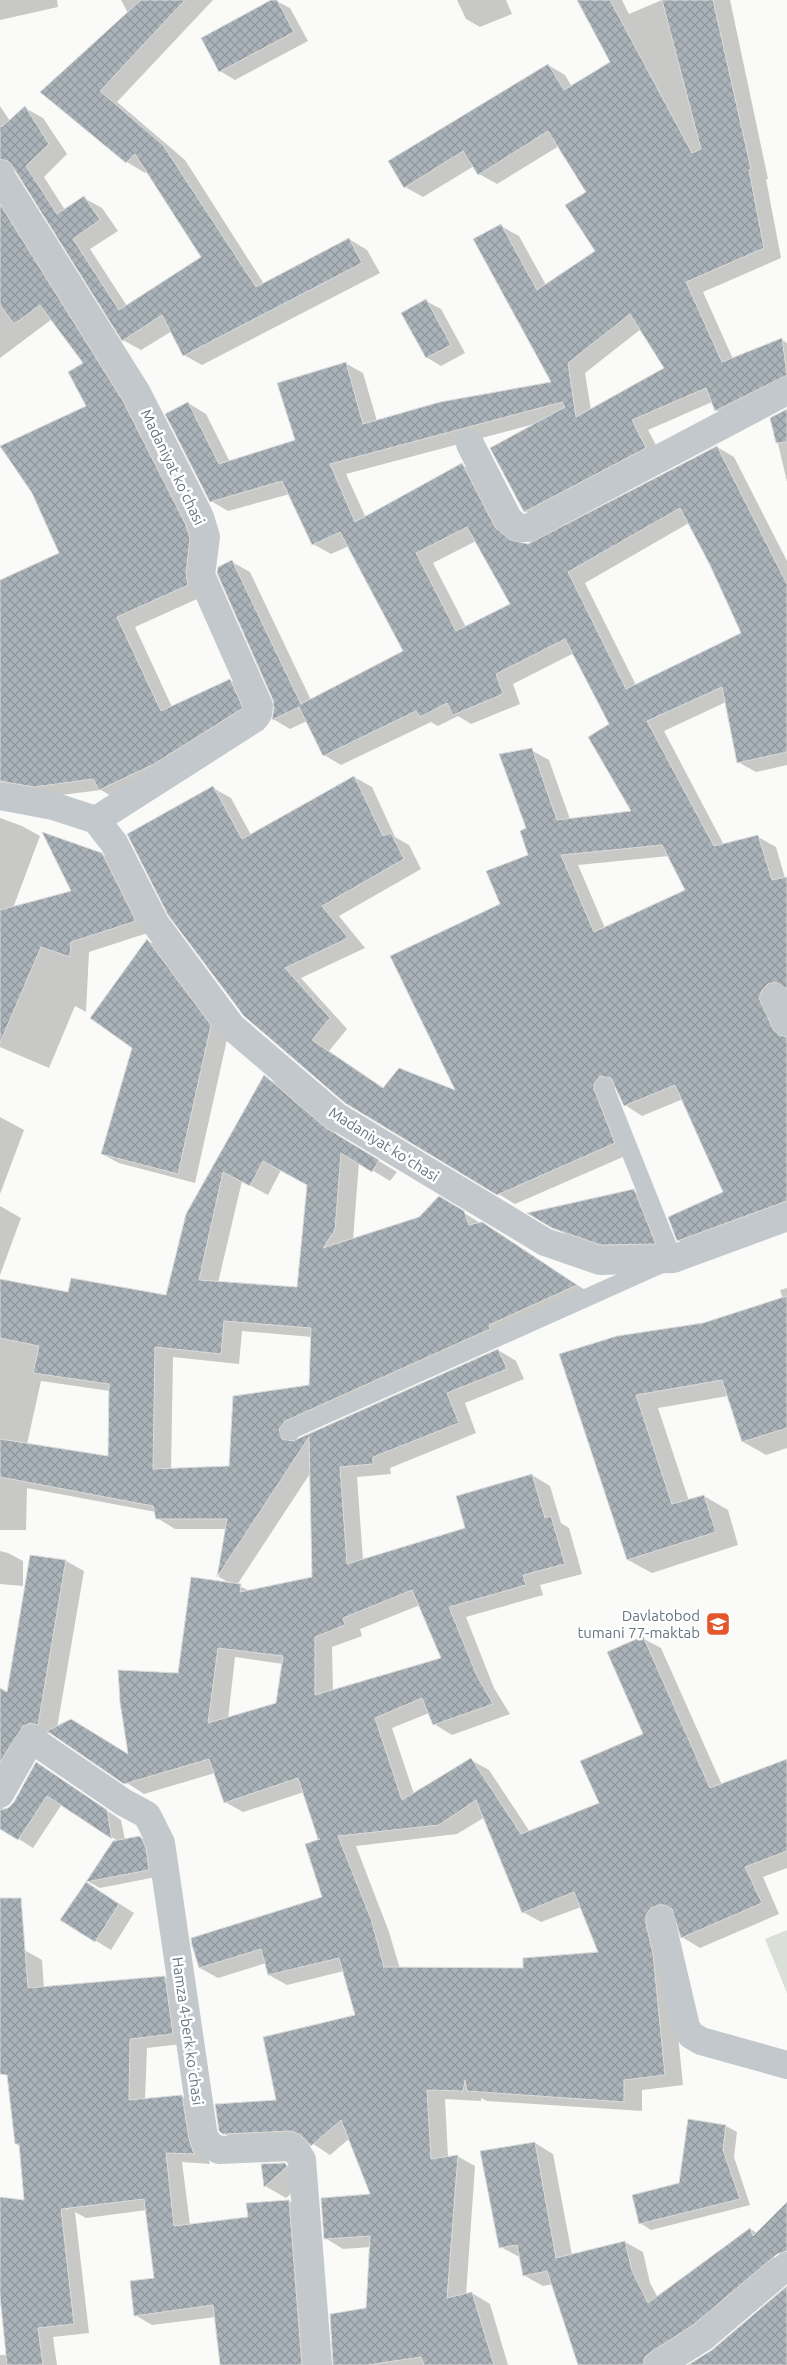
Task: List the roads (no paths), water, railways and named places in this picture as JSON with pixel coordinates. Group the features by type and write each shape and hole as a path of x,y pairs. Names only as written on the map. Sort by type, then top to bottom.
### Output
{"street":[{"name":"Madaniyat koʻchasi","path":"0,175 137,393 200,517 206,537 201,575 259,706 258,714 254,719 96,820 114,843 155,923 232,1027 336,1116 545,1242 600,1261 673,1259 787,1217"},
{"path":"470,444 510,520 518,528 528,528 787,391"},
{"path":"0,796 54,806 96,820"},
{"path":"775,998 787,1022"},
{"name":"Hamza 4-berk koʼchasi","path":"0,1794 31,1739 123,1802 147,1815 154,1827 161,1843 204,2137 210,2145 219,2150 291,2147 302,2160 318,2365"},
{"path":"661,1920 686,2026 691,2035 701,2042 787,2065"},
{"path":"659,2365 702,2338 787,2266"}],"lane":[{"path":"289,1431 673,1259 604,1086"}],"place":[{"name":"Davlatobod tumani 77-maktab","path":"718,1624"}]}
